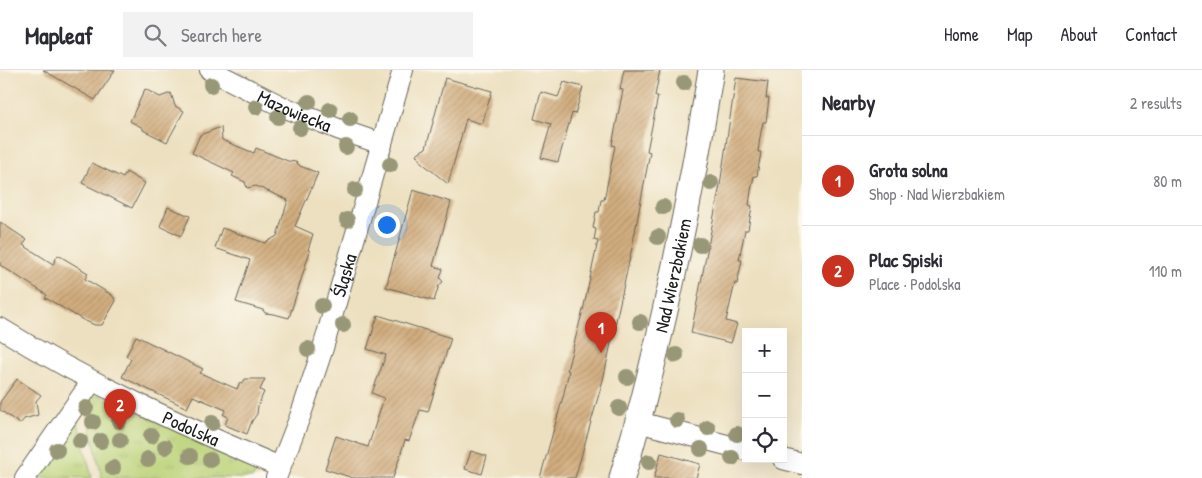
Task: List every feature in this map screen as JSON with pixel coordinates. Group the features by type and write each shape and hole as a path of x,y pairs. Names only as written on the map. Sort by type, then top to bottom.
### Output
{"street":[{"name":"Mazowiecka","path":"210,70 281,106 382,144"},
{"name":"Śląska","path":"278,472 301,414 323,348 403,70"},
{"name":"Nad Wierzbakiem","path":"622,478 638,422 682,233 711,70"},
{"name":"Podolska","path":"0,328 92,381 278,472"},
{"path":"25,478 92,381"},
{"path":"638,422 742,449"},
{"path":"787,460 802,464"}],"green space":[{"path":"99,395 258,467 253,478 102,478 85,403 94,396"},
{"path":"76,415 92,478 34,478"}],"building":[{"path":"43,70 115,70 95,100"},
{"path":"624,70 660,70 655,96 658,96 647,151 650,152 632,248 603,380 575,478 540,478 563,397 569,371 567,370 584,306 598,241 594,240 596,229 593,228 596,212 599,212 601,200 604,200 615,146 612,145 623,90 620,89"},
{"path":"445,78 492,91 482,124 466,119 448,184 421,162 416,154 426,148"},
{"path":"736,78 768,82 766,98 769,98 766,122 763,122 760,137 758,152 761,152 757,176 754,176 751,191 749,205 752,206 748,230 745,230 739,260 742,260 737,284 735,283 726,321 737,324 731,343 691,333 720,185"},
{"path":"564,82 583,87 575,114 572,113 558,162 541,158 551,124 534,119 541,92 558,97"},
{"path":"145,89 160,97 171,93 175,106 184,111 167,142 130,121"},
{"path":"221,127 222,140 254,153 256,148 288,161 296,162 300,166 318,173 295,226 313,234 308,250 310,251 289,318 265,313 263,310 236,302 250,260 215,248 222,228 265,243 277,236 288,200 256,186 247,188 245,182 232,176 234,173 192,153 200,135"},
{"path":"92,163 123,178 126,172 145,183 132,208 82,183"},
{"path":"413,190 451,202 433,266 443,269 440,278 443,282 439,285 434,301 386,287"},
{"path":"168,207 190,216 181,236 160,226"},
{"path":"0,222 27,240 23,245 53,264 58,255 88,273 85,279 112,295 116,301 102,325 95,325 83,320 45,298 47,295 0,265"},
{"path":"378,315 451,338 428,412 420,410 409,441 405,440 393,478 353,478 325,469 336,436 368,447 384,398 372,393 386,355 367,349"},
{"path":"136,336 203,369 200,373 237,389 240,382 243,383 245,379 265,379 260,390 264,392 257,414 247,434 225,425 228,417 223,414 226,410 193,396 187,408 122,377 131,359 126,356"},
{"path":"17,379 41,395 36,401 38,415 24,419 20,424 0,410 0,402"},
{"path":"471,451 487,456 482,474 465,469"},
{"path":"661,453 700,464 696,478 654,478"}],"place":[{"name":"Grota solna","path":"601,353"},
{"name":"Plac Spiski","path":"120,430"}]}
